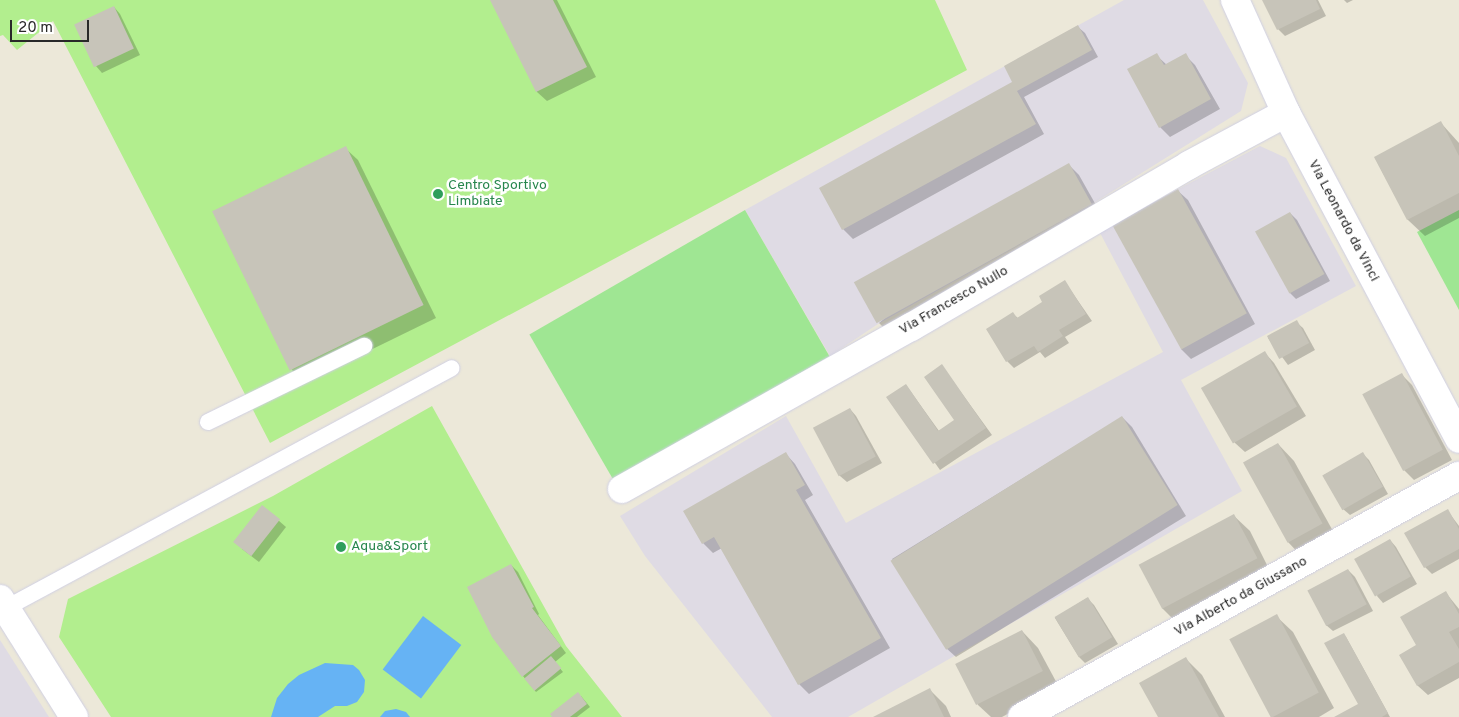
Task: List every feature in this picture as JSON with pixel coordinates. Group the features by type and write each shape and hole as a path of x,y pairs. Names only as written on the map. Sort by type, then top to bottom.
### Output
{"street":[{"name":"Via Leonardo da Vinci","path":"1235,0 1286,113 1459,439"},
{"name":"Via Francesco Nullo","path":"622,488 911,327 1189,164 1286,113"},
{"name":"Via Alberto da Giussano","path":"1022,717 1459,476"},
{"path":"3,603 74,717"}],"lane":[{"path":"208,422 364,346"},
{"path":"3,603 452,368"}],"shaded area":[{"path":"1124,0 1203,0 1248,83 1241,111 1092,204 878,324 830,356 745,210"},
{"path":"1260,146 1286,158 1356,286 1181,380 1242,491 848,717 772,717 645,556 620,516 786,416 846,523 1163,352 1099,231"},
{"path":"0,640 49,717 0,717"}],"green space":[{"name":"Centro Sportivo Limbiate","path":"0,0 935,0 967,70 270,443 53,21 17,50 3,35 0,36"},
{"path":"745,210 830,356 614,481 529,335"},
{"path":"1459,210 1459,310 1417,232"},
{"name":"Aqua&Sport","path":"432,406 566,646 622,717 111,717 59,637 68,599 273,496"}],"water":[{"path":"423,616 461,645 421,698 383,670"},
{"path":"325,663 353,665 359,670 365,680 364,692 357,702 347,706 335,706 318,717 271,717 277,698 288,684 299,675"},
{"path":"396,709 406,712 410,717 380,717 385,711"}],"building":[{"path":"490,0 553,0 587,67 536,92"},
{"path":"1262,0 1316,0 1320,9 1277,30"},
{"path":"114,6 134,49 94,67 74,25"},
{"path":"1078,25 1092,50 1017,91 1036,124 842,230 819,188 1012,82 1004,66"},
{"path":"1157,53 1164,65 1186,53 1211,99 1159,128 1127,69"},
{"path":"1441,121 1459,156 1459,193 1407,220 1374,157"},
{"path":"346,146 424,305 290,370 212,211"},
{"path":"1069,163 1092,204 877,323 854,282"},
{"path":"1178,189 1247,313 1181,350 1112,225"},
{"path":"1290,212 1324,274 1289,293 1255,231"},
{"path":"1065,280 1086,314 1059,330 1063,336 1038,352 1034,346 1006,362 986,329 1013,312 1017,318 1042,302 1039,296"},
{"path":"1297,320 1309,343 1279,359 1267,336"},
{"path":"1265,351 1297,406 1233,443 1201,388"},
{"path":"942,364 986,428 933,464 886,397 906,384 938,431 954,420 924,377"},
{"path":"1402,373 1443,450 1403,471 1362,394"},
{"path":"850,408 876,457 839,476 813,428"},
{"path":"1122,416 1178,505 946,650 890,561"},
{"path":"1278,443 1323,523 1288,543 1243,462"},
{"path":"786,452 805,485 796,490 881,638 798,685 714,537 702,544 683,511"},
{"path":"1363,452 1383,487 1342,510 1322,476"},
{"path":"262,505 280,519 251,556 233,542"},
{"path":"1448,509 1459,529 1459,549 1424,568 1404,533"},
{"path":"1234,514 1257,558 1162,609 1139,565"},
{"path":"1390,539 1411,577 1375,596 1354,559"},
{"path":"511,564 534,607 532,608 561,646 522,677 492,637 467,587"},
{"path":"1348,569 1367,604 1326,626 1307,591"},
{"path":"1446,591 1459,614 1459,627 1449,632 1459,649 1459,662 1417,686 1399,655 1416,645 1400,617"},
{"path":"1088,597 1112,637 1079,657 1055,617"},
{"path":"1277,614 1319,693 1271,717 1229,639"},
{"path":"1022,630 1043,671 976,705 955,664"},
{"path":"1344,633 1388,713 1382,717 1334,717 1358,704 1324,643"},
{"path":"551,656 561,668 534,691 524,678"},
{"path":"1186,657 1219,717 1158,717 1139,683"},
{"path":"930,688 944,717 873,717"},
{"path":"578,692 587,704 570,717 552,717 550,714"}],"place":[{"name":"Centro Sportivo Limbiate","path":"438,194"},
{"name":"Aqua&Sport","path":"341,547"}]}
